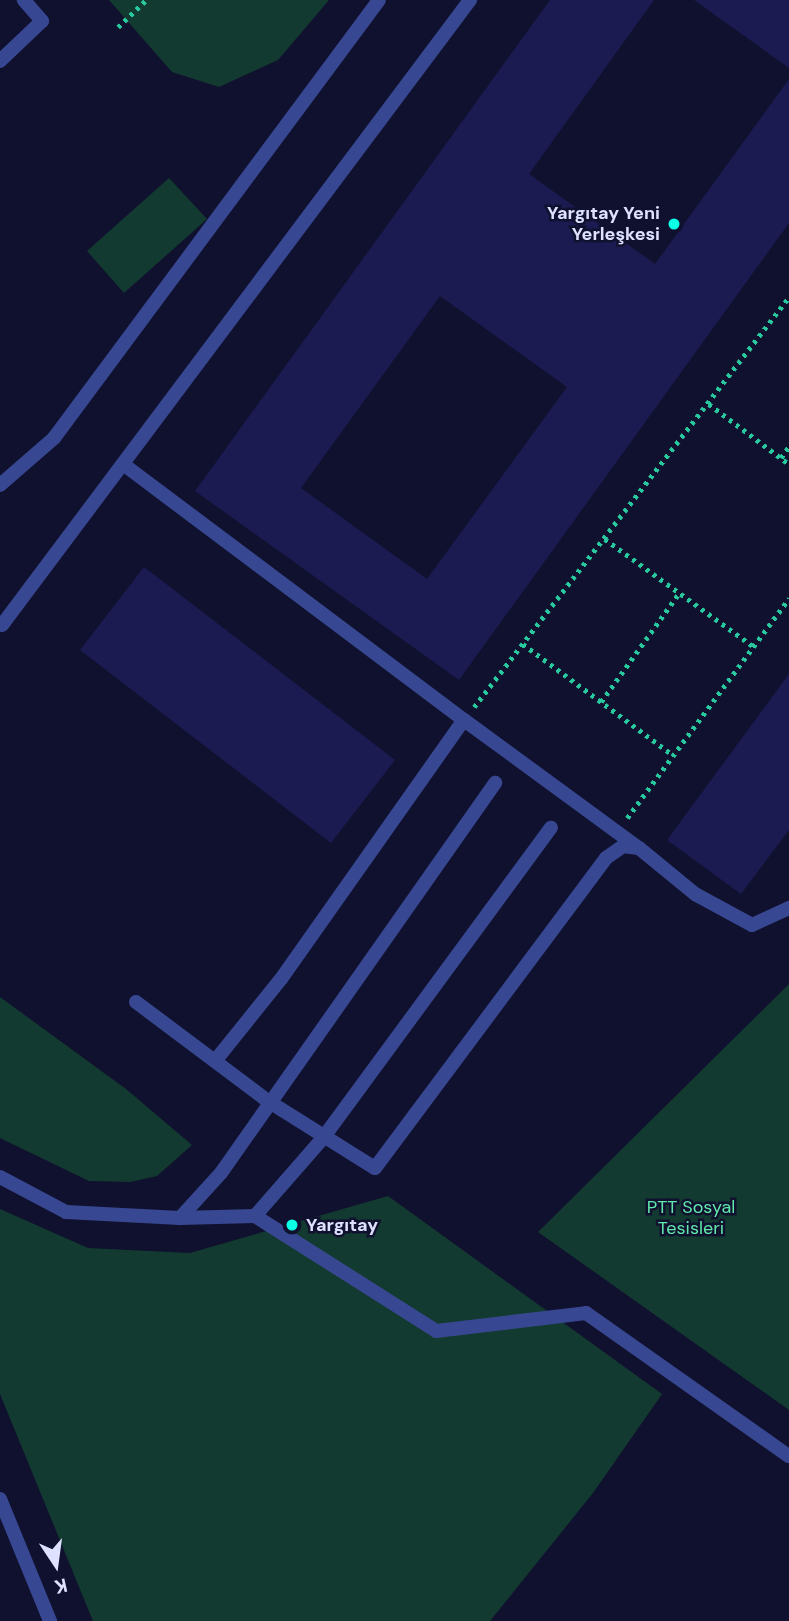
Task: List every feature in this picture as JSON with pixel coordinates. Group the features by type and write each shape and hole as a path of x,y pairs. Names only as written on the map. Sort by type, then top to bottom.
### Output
{"street":[{"path":"0,61 42,21 24,0"},
{"path":"0,485 54,438 379,0"},
{"path":"2,625 470,0"},
{"path":"123,464 639,848 695,894 752,925 789,908"},
{"path":"215,1061 281,979 464,720"},
{"path":"180,1218 221,1173 268,1101 495,783"},
{"path":"255,1216 323,1138 551,828"},
{"path":"136,1002 268,1101 323,1138 375,1168 606,858 623,846 639,848"},
{"path":"0,1177 66,1212 180,1218 255,1216 436,1331 586,1312 789,1456"},
{"path":"0,1499 50,1621"}],"path":[{"path":"118,27 146,0"},
{"path":"464,720 788,299"},
{"path":"709,404 789,464"},
{"path":"781,458 789,446"},
{"path":"605,538 753,646"},
{"path":"601,702 679,593"},
{"path":"617,833 789,598"},
{"path":"523,644 673,755"}],"green space":[{"path":"109,0 329,0 278,60 219,87 172,72"},
{"path":"169,178 207,219 124,293 87,251"},
{"name":"PTT Sosyal Tesisleri","path":"789,984 789,1410 538,1232"},
{"path":"0,997 126,1089 192,1145 157,1176 130,1182 89,1181 0,1138"},
{"path":"388,1196 662,1394 593,1493 490,1621 93,1621 0,1394 0,1209 88,1248 190,1253"}],"building":[{"path":"550,0 654,0 529,174 655,264 789,79 789,223 459,680 195,491","holes":["440,296 567,387 427,579 301,488"]},
{"path":"694,0 789,0 789,68"},
{"path":"144,567 395,760 331,843 80,650"},
{"path":"789,674 789,830 741,894 667,840"}],"place":[{"name":"Yargıtay Yeni Yerleşkesi","path":"674,224"},
{"name":"Yargıtay","path":"292,1225"}]}
